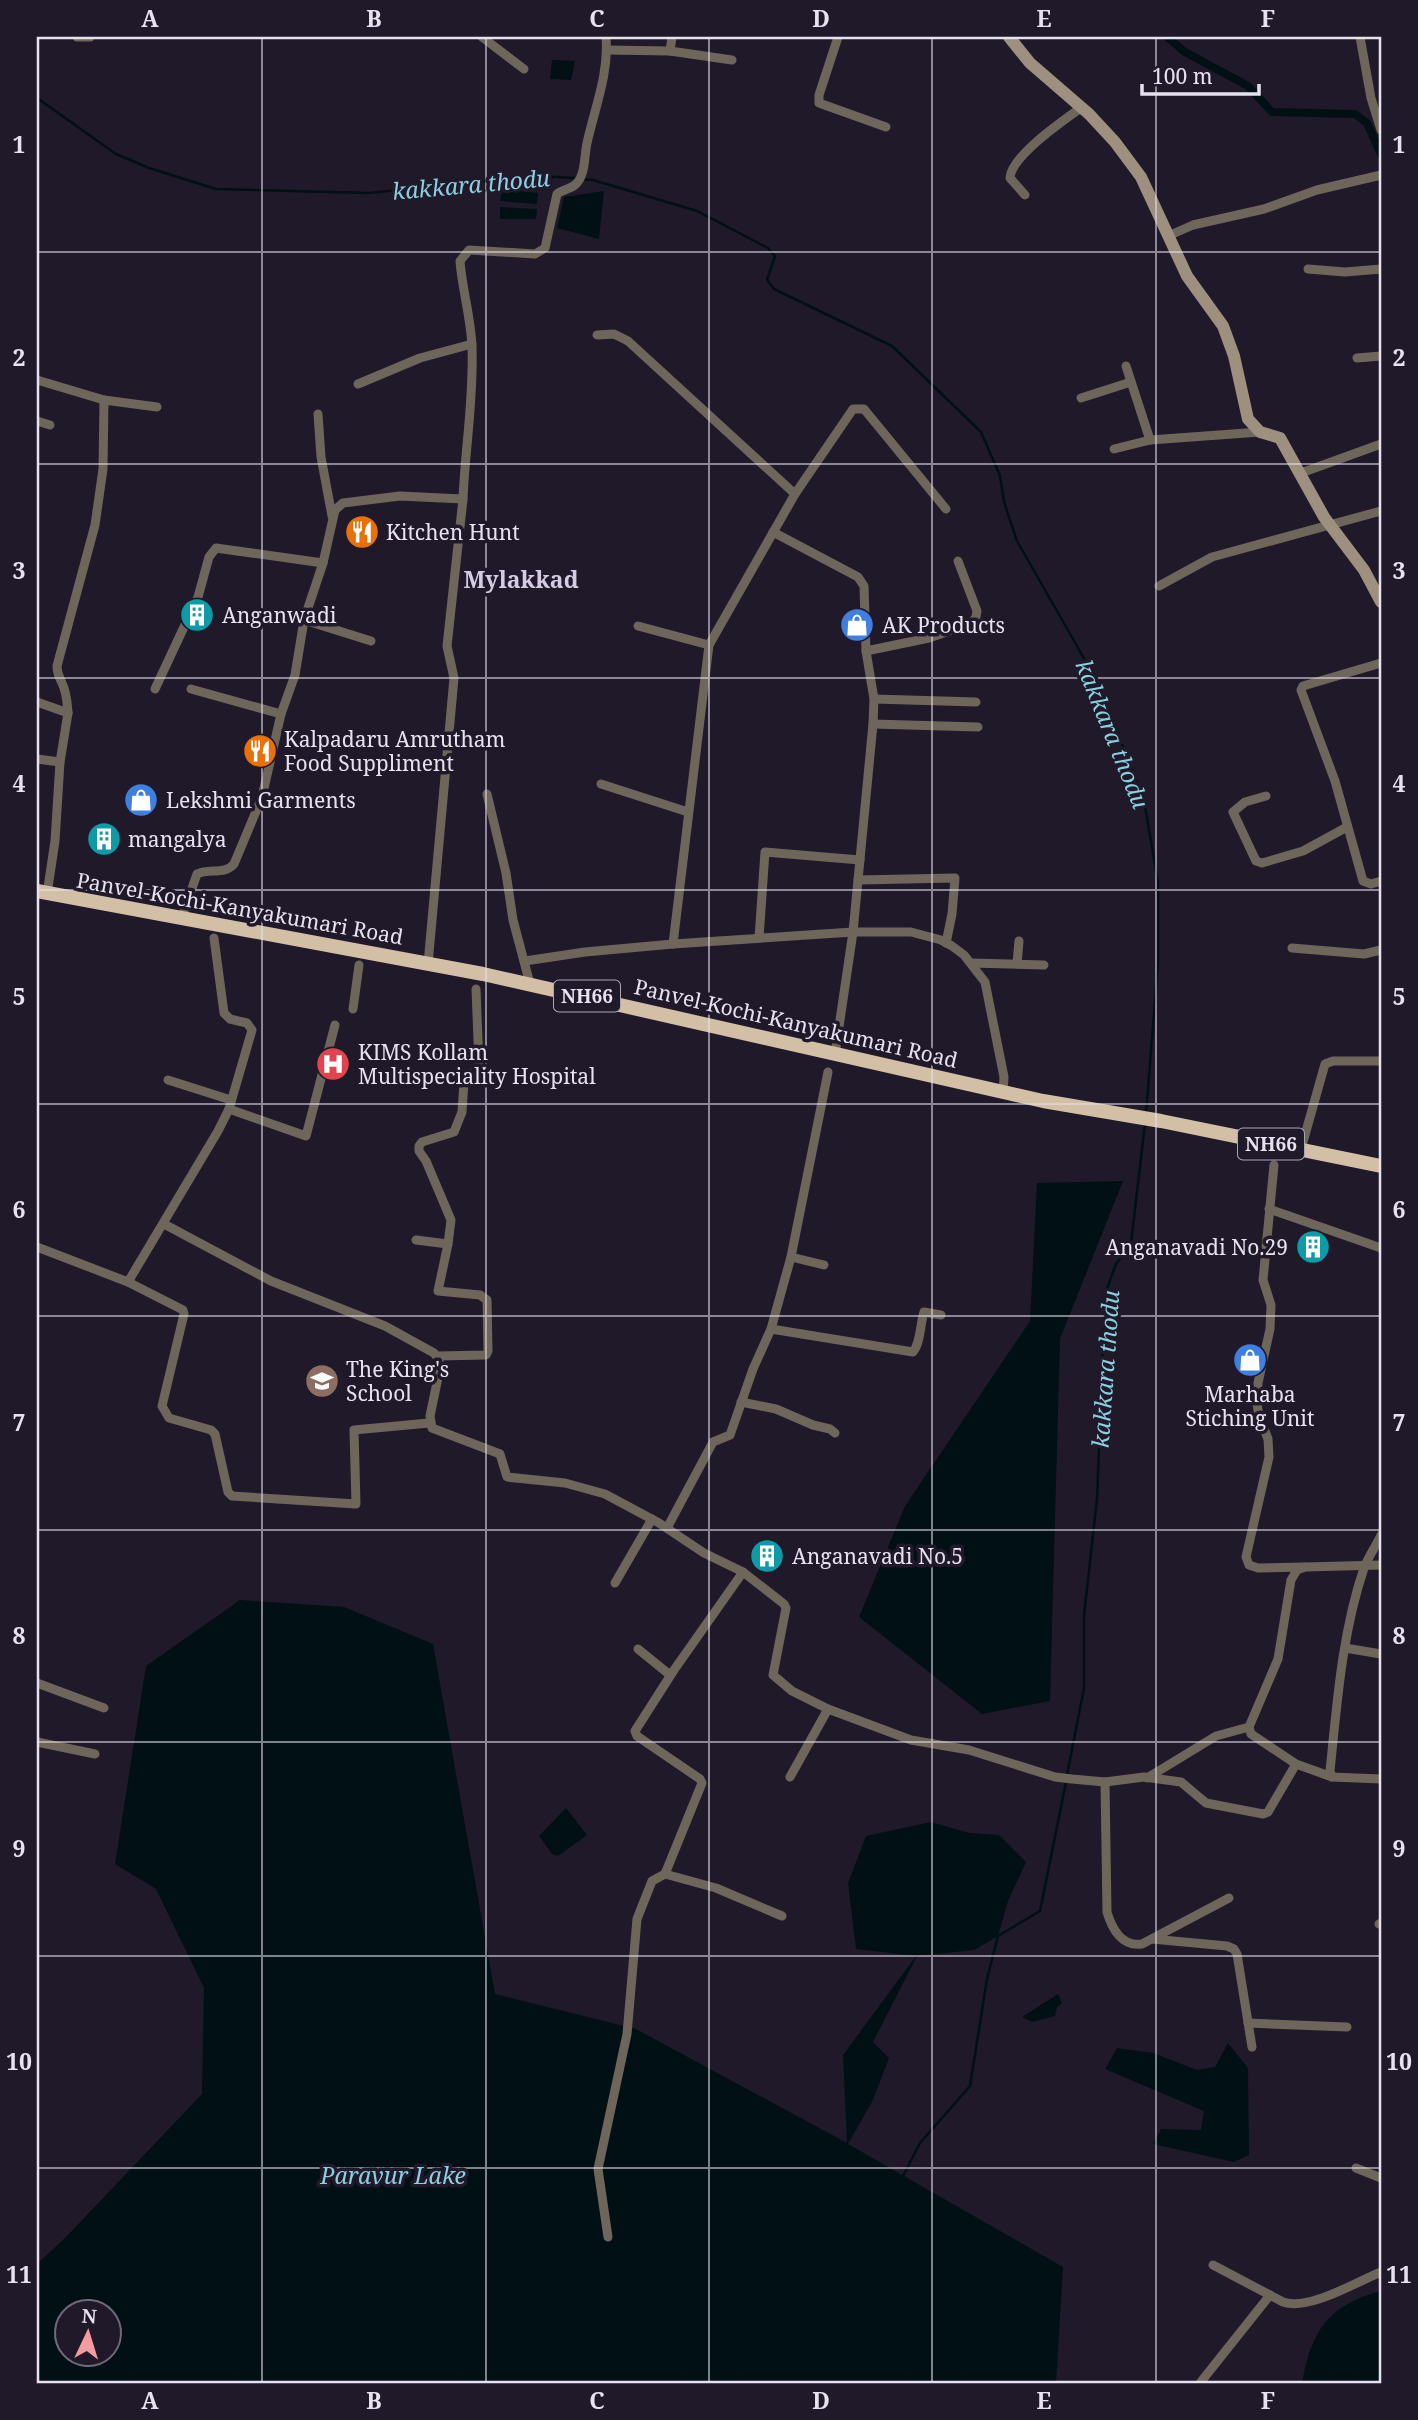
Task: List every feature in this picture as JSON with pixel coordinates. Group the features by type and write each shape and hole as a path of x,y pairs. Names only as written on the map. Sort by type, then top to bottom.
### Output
{"highway":[{"name":"Panvel-Kochi-Kanyakumari Road","path":"42,892 530,984 1003,1092 1381,1166"}],"main road":[{"path":"1009,37 1037,70 1082,107 1115,142 1141,177 1194,287 1223,326 1234,356 1248,419 1260,432 1280,438 1331,525 1364,570 1381,602"}],"street":[{"path":"77,37 90,37"},
{"path":"482,37 524,69"},
{"path":"428,964 454,678 447,646 472,384 472,344 461,269 462,256 469,250 535,254 545,248 557,194 576,184 582,174 600,97 607,50 606,37"},
{"path":"670,51 672,37"},
{"path":"838,37 819,95 819,103 886,127"},
{"path":"1360,37 1371,98 1381,130"},
{"path":"607,50 670,51 732,60"},
{"path":"1025,195 1010,178 1013,167 1053,128 1082,107"},
{"path":"1168,236 1193,225 1264,209 1317,190 1381,175"},
{"path":"1308,269 1345,272 1381,269"},
{"path":"597,335 614,334 628,341 795,494"},
{"path":"358,384 420,358 472,344"},
{"path":"1357,358 1381,356"},
{"path":"1126,366 1150,440"},
{"path":"37,380 104,400 157,408"},
{"path":"1081,398 1131,382"},
{"path":"42,892 55,841 60,762 68,713 67,698 57,666 94,525 103,469 104,400"},
{"path":"673,944 709,645 795,494 853,409 864,410 946,509"},
{"path":"318,414 321,457 332,518"},
{"path":"37,421 50,425"},
{"path":"1114,449 1150,440 1260,432"},
{"path":"1301,473 1381,444"},
{"path":"182,917 197,874 227,870 234,864 262,797 281,714 295,675 304,620 323,562 335,510 343,503 405,496 463,499"},
{"path":"1159,586 1212,557 1381,512"},
{"path":"773,532 859,577 863,583 866,651 874,699 873,724 853,932 835,1054"},
{"path":"155,689 198,597 209,557 216,548 323,562"},
{"path":"866,651 929,638 972,623 977,611 958,561"},
{"path":"304,620 372,641"},
{"path":"638,626 709,645"},
{"path":"1381,663 1304,686 1301,690 1335,782 1363,881 1371,884 1381,881"},
{"path":"191,689 281,714"},
{"path":"874,699 976,702"},
{"path":"37,702 68,713"},
{"path":"873,724 978,727"},
{"path":"37,759 60,762"},
{"path":"601,784 688,812"},
{"path":"487,794 506,873 513,920 530,984"},
{"path":"1266,796 1245,802 1233,811 1256,862 1262,863 1303,851 1347,827"},
{"path":"759,938 765,852 860,860"},
{"path":"858,880 955,878 946,943"},
{"path":"525,961 673,944 853,932 911,932 946,943 964,954 985,982 1004,1077 1003,1092"},
{"path":"128,1282 164,1224 230,1104 252,1030 247,1023 230,1019 225,1013 214,938"},
{"path":"1017,964 1019,941"},
{"path":"1292,948 1364,954 1381,950"},
{"path":"971,963 1044,965"},
{"path":"353,1009 359,965"},
{"path":"164,1224 271,1281 385,1326 438,1356 482,1357 488,1351 487,1300 485,1297 438,1291 451,1220 426,1161 419,1151 422,1142 454,1132 462,1112 464,1082 479,1066 476,989"},
{"path":"168,1080 306,1136 335,1025"},
{"path":"1301,1149 1325,1064 1333,1061 1381,1061"},
{"path":"667,1528 713,1441 730,1435 771,1329 791,1257 828,1072"},
{"path":"1274,1166 1263,1280 1271,1305 1270,1329 1258,1384 1257,1404 1268,1439 1269,1457 1246,1557 1249,1565 1258,1568 1381,1565"},
{"path":"1269,1209 1381,1248"},
{"path":"416,1240 448,1244"},
{"path":"37,1247 128,1282 183,1310 162,1406 169,1418 211,1430 215,1434 228,1492 232,1496 356,1504 354,1430 429,1423"},
{"path":"791,1257 824,1265"},
{"path":"771,1329 913,1352 917,1346 924,1312 941,1315"},
{"path":"438,1356 440,1368 429,1423 436,1432 500,1454 507,1477 565,1483 605,1494 652,1519 704,1553 743,1572 786,1608 772,1675 792,1691 828,1709 911,1740 969,1750 1055,1777 1105,1782 1147,1778 1181,1782 1210,1804 1263,1815 1268,1812 1296,1764"},
{"path":"741,1402 776,1409 835,1433"},
{"path":"615,1583 652,1519"},
{"path":"1332,1777 1330,1771 1336,1707 1345,1648 1365,1565 1381,1535"},
{"path":"1305,1567 1297,1570 1291,1580 1278,1659 1249,1727 1251,1734 1296,1764 1332,1777 1381,1779"},
{"path":"608,2237 598,2169 628,2034 638,1919 652,1881 664,1874 702,1783 635,1732 670,1675 743,1572"},
{"path":"1345,1648 1381,1654"},
{"path":"638,1649 670,1675"},
{"path":"37,1682 104,1709"},
{"path":"790,1777 828,1709"},
{"path":"1147,1778 1216,1736 1249,1727"},
{"path":"37,1742 95,1754"},
{"path":"1105,1782 1107,1912 1110,1924 1119,1937 1133,1945 1142,1944 1230,1898"},
{"path":"664,1874 745,1898 782,1916"},
{"path":"1150,1939 1227,1946 1234,1949 1252,2048"},
{"path":"1248,2022 1347,2027"},
{"path":"1356,2168 1381,2178"},
{"path":"1213,2264 1283,2302 1297,2305 1381,2272"},
{"path":"1200,2383 1270,2295"}],"water":[{"path":"552,60 575,61 571,80 550,79"},
{"path":"502,189 538,193 537,204 500,201"},
{"path":"604,191 599,239 557,228 564,197"},
{"path":"500,207 537,209 536,219 500,219"},
{"path":"1123,1181 1060,1339 1050,1701 982,1714 859,1617 905,1506 1030,1321 1037,1183"},
{"name":"Paravur Lake","path":"240,1600 344,1607 433,1644 495,1994 636,2029 847,2143 843,2055 916,1956 856,1949 848,1883 866,1836 931,1822 969,1833 999,1835 1026,1862 1008,1901 998,1936 974,1950 917,1956 873,2042 889,2058 873,2100 848,2144 1063,2267 1056,2383 37,2383 37,2264 202,2094 204,1988 156,1889 115,1864 146,1666"},
{"path":"566,1808 587,1835 558,1856 552,1854 539,1836"},
{"path":"1058,1994 1062,2003 1057,2007 1055,2016 1032,2022 1022,2017"},
{"path":"1228,2043 1248,2068 1249,2155 1234,2162 1153,2144 1161,2129 1201,2130 1204,2111 1105,2069 1117,2048 1153,2053 1197,2070 1215,2067"},
{"path":"1381,2291 1381,2383 1302,2383 1311,2349 1325,2323 1348,2304"}],"waterway":[{"path":"1167,37 1185,52 1248,86 1272,112 1355,114 1367,123 1381,154"},
{"name":"kakkara thodu","path":"37,98 116,154 149,168 216,189 369,193 537,176 576,178"},
{"name":"kakkara thodu","path":"582,179 697,211 768,248 775,256 767,280 774,289 892,346 981,432 1000,476 1004,502 1017,541 1097,681 1144,800 1158,883 1158,963 1146,1114"},
{"name":"kakkara thodu","path":"1067,1775 1084,1688 1084,1615 1097,1499 1105,1294 1116,1264 1131,1243 1145,1124"},
{"name":"kakkara thodu","path":"902,2178 920,2143 970,2086 987,1979 998,1936 1040,1911 1066,1782"}],"place":[{"name":"Kitchen Hunt","path":"362,532"},
{"name":"Anganwadi","path":"197,615"},
{"name":"AK Products","path":"857,625"},
{"name":"Kalpadaru Amrutham Food Suppliment","path":"260,751"},
{"name":"Lekshmi Garments","path":"141,800"},
{"name":"mangalya","path":"104,839"},
{"name":"KIMS Kollam Multispeciality Hospital","path":"333,1064"},
{"name":"Anganavadi No.29","path":"1313,1247"},
{"name":"Marhaba Stiching Unit","path":"1250,1360"},
{"name":"The King's School","path":"322,1381"},
{"name":"Anganavadi No.5","path":"767,1556"}],"district":[{"name":"Mylakkad","path":"521,579"}]}
